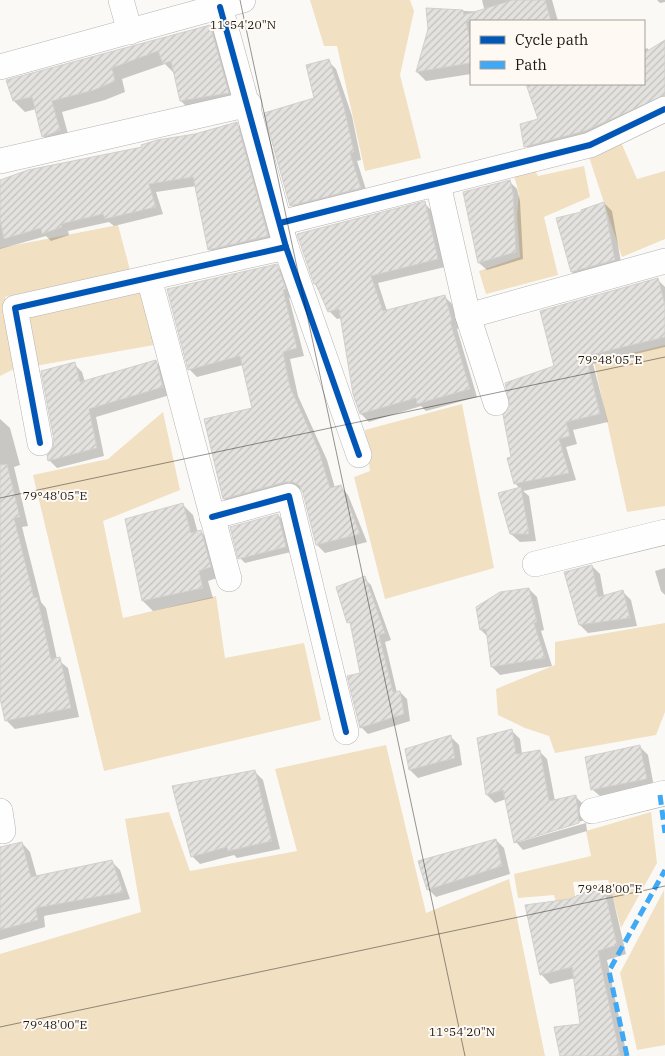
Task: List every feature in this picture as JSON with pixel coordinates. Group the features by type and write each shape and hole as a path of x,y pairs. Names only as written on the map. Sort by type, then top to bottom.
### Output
{"street":[{"path":"121,0 130,32"},
{"path":"0,67 232,4 249,104 286,247 359,455"},
{"path":"0,161 249,104"},
{"path":"280,223 590,145 665,109"},
{"path":"438,184 468,316 496,403"},
{"path":"40,443 14,308 286,247"},
{"path":"468,316 665,261"},
{"path":"149,278 229,579"},
{"path":"212,516 289,496 346,732"},
{"path":"535,564 665,532"},
{"path":"592,811 665,793"}],"shaded area":[{"path":"310,0 410,0 414,11 400,75 421,158 365,171 337,46 324,46"},
{"path":"620,140 637,179 665,171 665,239 622,257 589,157"},
{"path":"584,166 590,197 544,217 558,275 486,294 479,271 520,257 517,215 519,194 513,172 533,167 538,176"},
{"path":"118,225 130,270 5,297 16,368 0,376 0,248"},
{"path":"141,289 154,345 35,366 24,316"},
{"path":"665,345 665,506 627,512 594,362"},
{"path":"462,404 494,568 385,599 354,477 370,471 365,430"},
{"path":"163,412 180,490 103,521 123,618 216,596 225,658 304,643 321,720 104,771 33,475 108,459"},
{"path":"665,623 665,712 656,735 555,753 549,736 525,728 498,715 496,689 555,665 555,642"},
{"path":"386,745 426,913 509,879 545,1056 0,1056 0,954 141,912 125,819 169,812 190,871 297,851 275,769"},
{"path":"651,812 657,863 621,928 608,880 573,882 582,944 567,943 554,895 518,898 514,874 591,856 586,831"},
{"path":"664,890 665,1045 637,1050 620,973"}],"building":[{"path":"513,0 545,0 551,20 466,21 470,40 470,63 416,72 428,29 426,8 463,10 464,15"},
{"path":"210,25 229,93 180,101 171,61 163,64 158,51 112,68 115,81 94,90 52,101 60,130 42,137 32,97 13,101 6,80"},
{"path":"665,40 665,95 585,131 524,147 520,124 538,119 526,85 645,85 645,52"},
{"path":"329,59 344,107 354,152 350,153 361,188 290,206 264,113 314,98 306,65"},
{"path":"237,122 268,236 208,250 193,177 149,184 156,207 105,219 103,214 61,224 62,227 42,234 41,228 4,239 0,219 0,180 28,170 142,147 141,145 157,140 195,134"},
{"path":"510,180 513,193 516,252 478,263 463,192"},
{"path":"425,201 438,259 371,276 383,311 445,295 452,321 450,321 470,389 417,404 416,398 360,414 353,394 339,309 328,312 316,284 314,284 297,234"},
{"path":"604,202 615,260 571,272 556,218 581,212 581,210"},
{"path":"277,264 286,289 283,290 297,348 283,352 290,387 319,451 330,488 341,485 360,534 316,545 303,493 300,486 293,482 285,482 223,499 204,419 252,408 240,356 188,370 167,289"},
{"path":"658,278 665,305 665,337 586,356 600,414 566,422 570,436 559,439 569,473 514,484 507,458 511,457 503,415 510,406 505,383 554,366 540,311"},
{"path":"156,360 163,387 89,409 97,448 48,461 47,455 53,448 54,440 41,371 75,362 80,382"},
{"path":"7,464 20,517 14,518 34,598 37,597 51,659 60,657 71,708 5,721 0,698 0,465"},
{"path":"521,487 529,534 510,534 498,493"},
{"path":"183,503 191,533 201,530 211,567 199,571 203,588 142,601 125,519"},
{"path":"278,514 286,547 238,559 230,527"},
{"path":"592,565 598,597 623,590 630,618 579,625 564,572"},
{"path":"365,576 385,633 379,635 393,692 400,691 404,714 360,728 347,676 360,673 350,622 347,623 336,587"},
{"path":"529,588 537,622 534,623 545,658 491,667 486,629 480,630 476,607 500,592"},
{"path":"512,729 516,754 540,750 549,801 576,795 579,823 514,843 503,790 486,795 477,738"},
{"path":"451,735 455,758 409,770 405,749"},
{"path":"640,745 647,779 591,790 585,757"},
{"path":"255,770 272,841 228,851 227,847 191,857 172,786"},
{"path":"496,839 502,866 427,890 418,861"},
{"path":"22,842 31,877 112,860 123,892 36,908 38,920 0,930 0,847"},
{"path":"603,883 617,945 598,951 620,1056 560,1056 554,1027 580,1024 572,967 540,975 525,905 570,899"}],"marked path":[{"path":"660,795 665,833"},
{"path":"627,1056 609,971 665,870"}],"cycle path":[{"path":"220,7 286,247 359,455"},
{"path":"280,223 590,145 665,109"},
{"path":"40,443 15,308 286,247"},
{"path":"212,517 289,496 346,732"}]}
